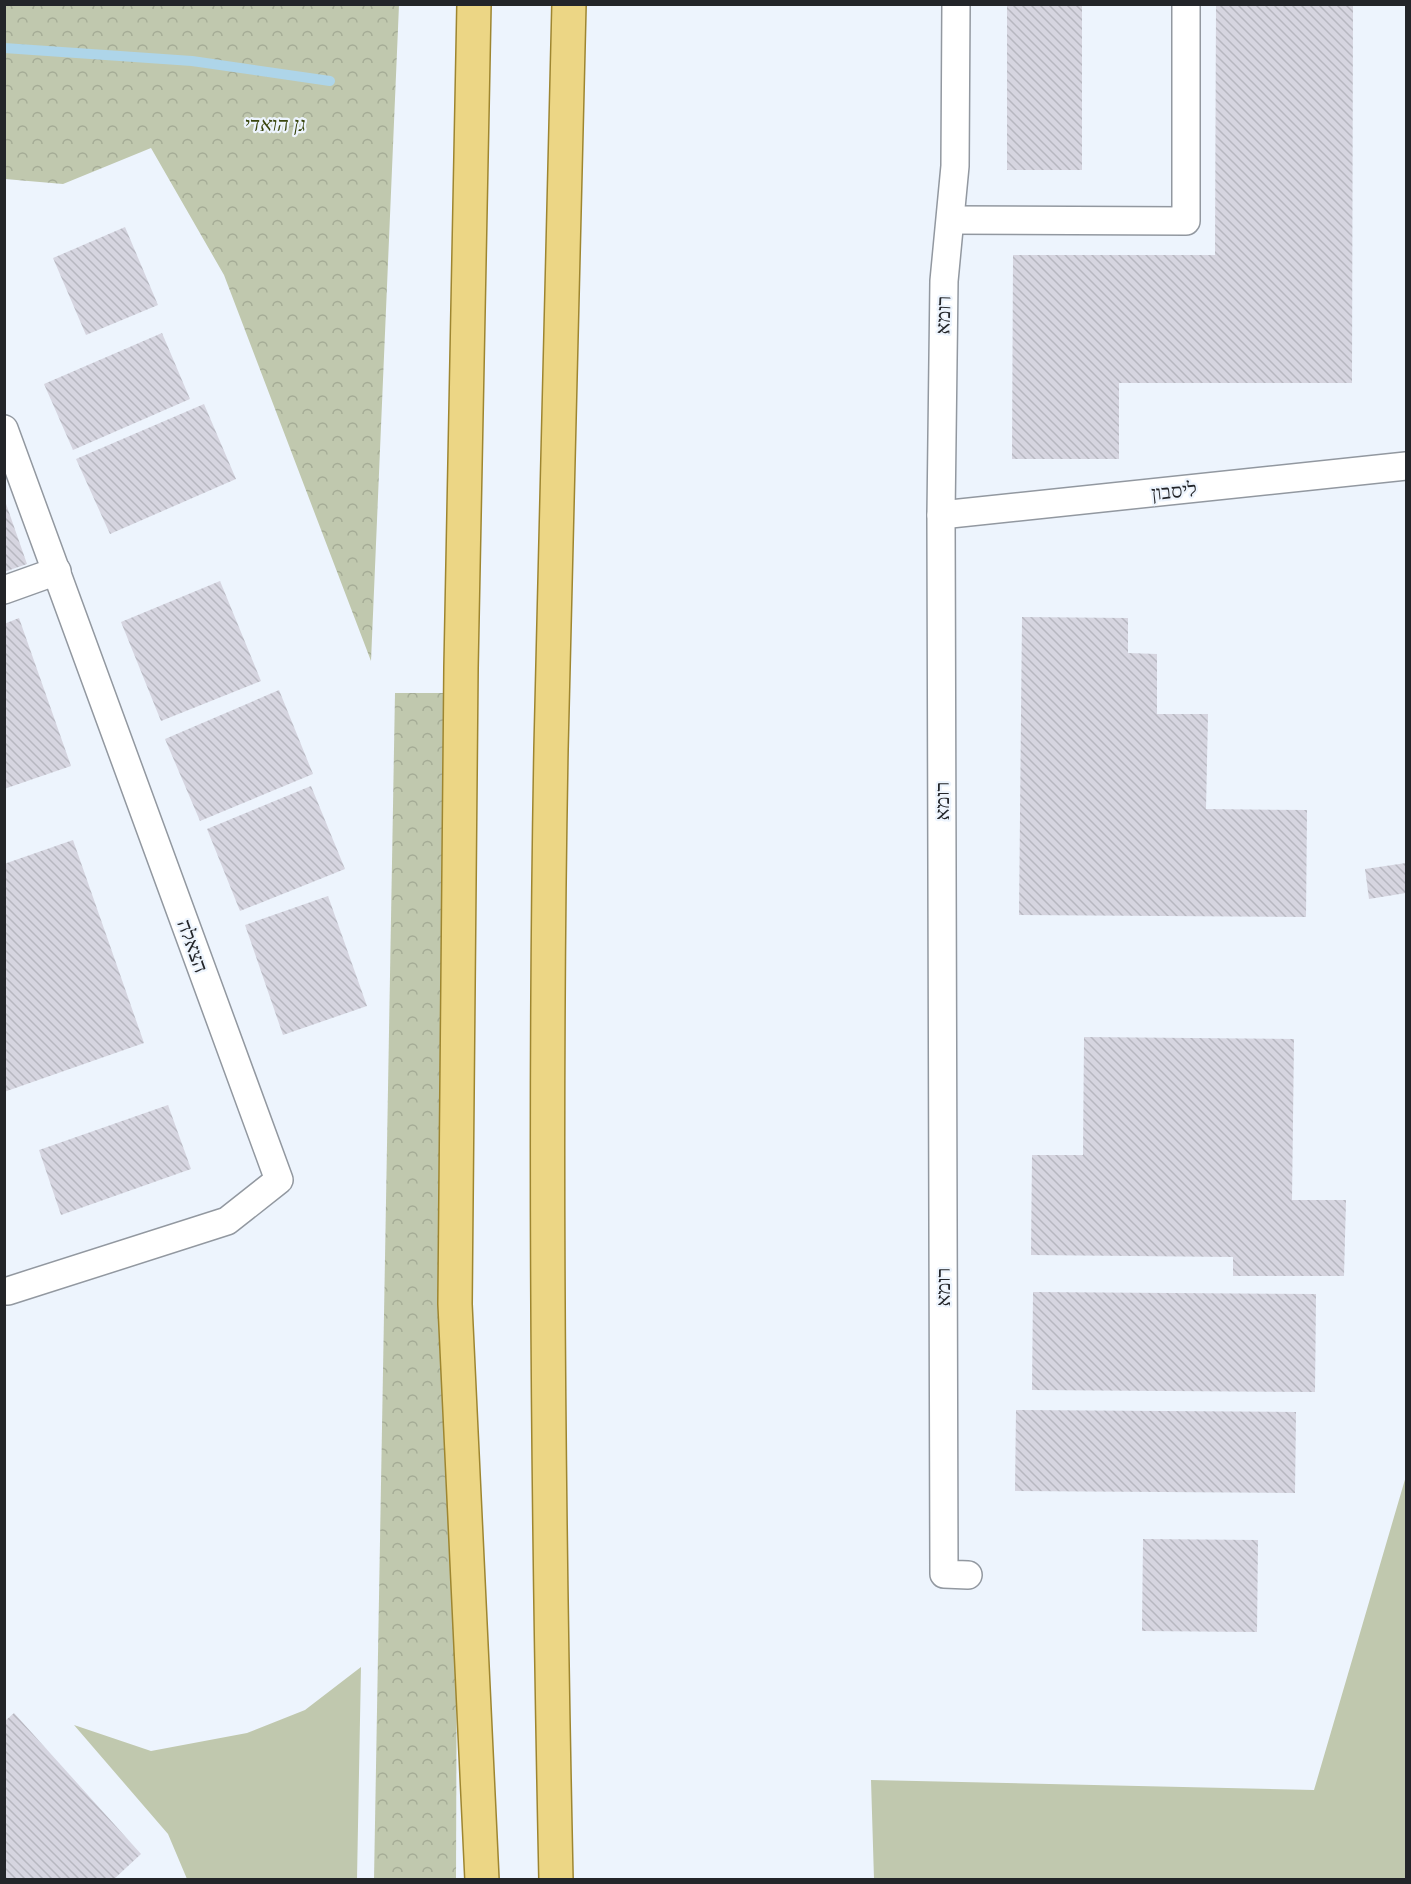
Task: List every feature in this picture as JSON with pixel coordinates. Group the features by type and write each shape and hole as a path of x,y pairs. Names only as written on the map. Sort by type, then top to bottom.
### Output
{"main road":[{"path":"474,4 461,656 454,1304 482,1880"},
{"path":"556,1880 551,1677 547,1091 551,749 569,4"}],"street":[{"name":"רומא","path":"956,4 956,166 944,292 941,515 944,1574 968,1575"},
{"path":"951,220 1186,221 1186,4"},
{"name":"הצאלה","path":"4,429 279,1180 227,1221 4,1291"},
{"name":"ליסבון","path":"941,515 1407,466"},
{"path":"4,590 57,571"}],"green space":[{"name":"גן הואדי","path":"4,5 399,5 371,661 224,275 151,148 63,184 5,179"},
{"path":"395,693 460,693 456,1879 374,1880"},
{"path":"1406,1476 1406,1879 874,1879 871,1780 1314,1790"},
{"path":"361,1667 357,1879 187,1879 168,1834 74,1725 151,1751 247,1733 305,1710"}],"building":[{"path":"1007,4 1082,4 1082,170 1007,170"},
{"path":"1216,4 1353,4 1352,383 1119,383 1119,459 1012,459 1013,255 1215,255"},
{"path":"125,227 158,305 86,335 53,258"},
{"path":"162,333 190,399 73,450 44,384"},
{"path":"204,404 236,479 110,534 76,459"},
{"path":"4,498 27,564 4,572"},
{"path":"220,581 261,681 161,721 121,622"},
{"path":"1022,617 1128,618 1128,653 1157,654 1157,714 1208,714 1206,809 1307,810 1306,917 1019,915"},
{"path":"19,618 71,766 4,789 4,624"},
{"path":"279,690 313,774 200,821 165,739"},
{"path":"311,786 345,869 240,911 207,829"},
{"path":"73,840 144,1043 4,1092 4,864"},
{"path":"1406,863 1406,893 1369,899 1365,869"},
{"path":"328,896 367,1006 283,1035 245,925"},
{"path":"1084,1037 1294,1039 1292,1200 1346,1200 1344,1276 1233,1276 1233,1257 1031,1255 1032,1155 1083,1155"},
{"path":"168,1105 191,1169 61,1215 39,1150"},
{"path":"1033,1292 1316,1294 1315,1392 1032,1390"},
{"path":"1016,1410 1296,1412 1295,1493 1015,1491"},
{"path":"1143,1539 1258,1540 1257,1632 1142,1631"},
{"path":"14,1713 141,1854 113,1880 5,1880 5,1721"}],"waterway":[{"path":"4,48 192,61 330,81"}]}
